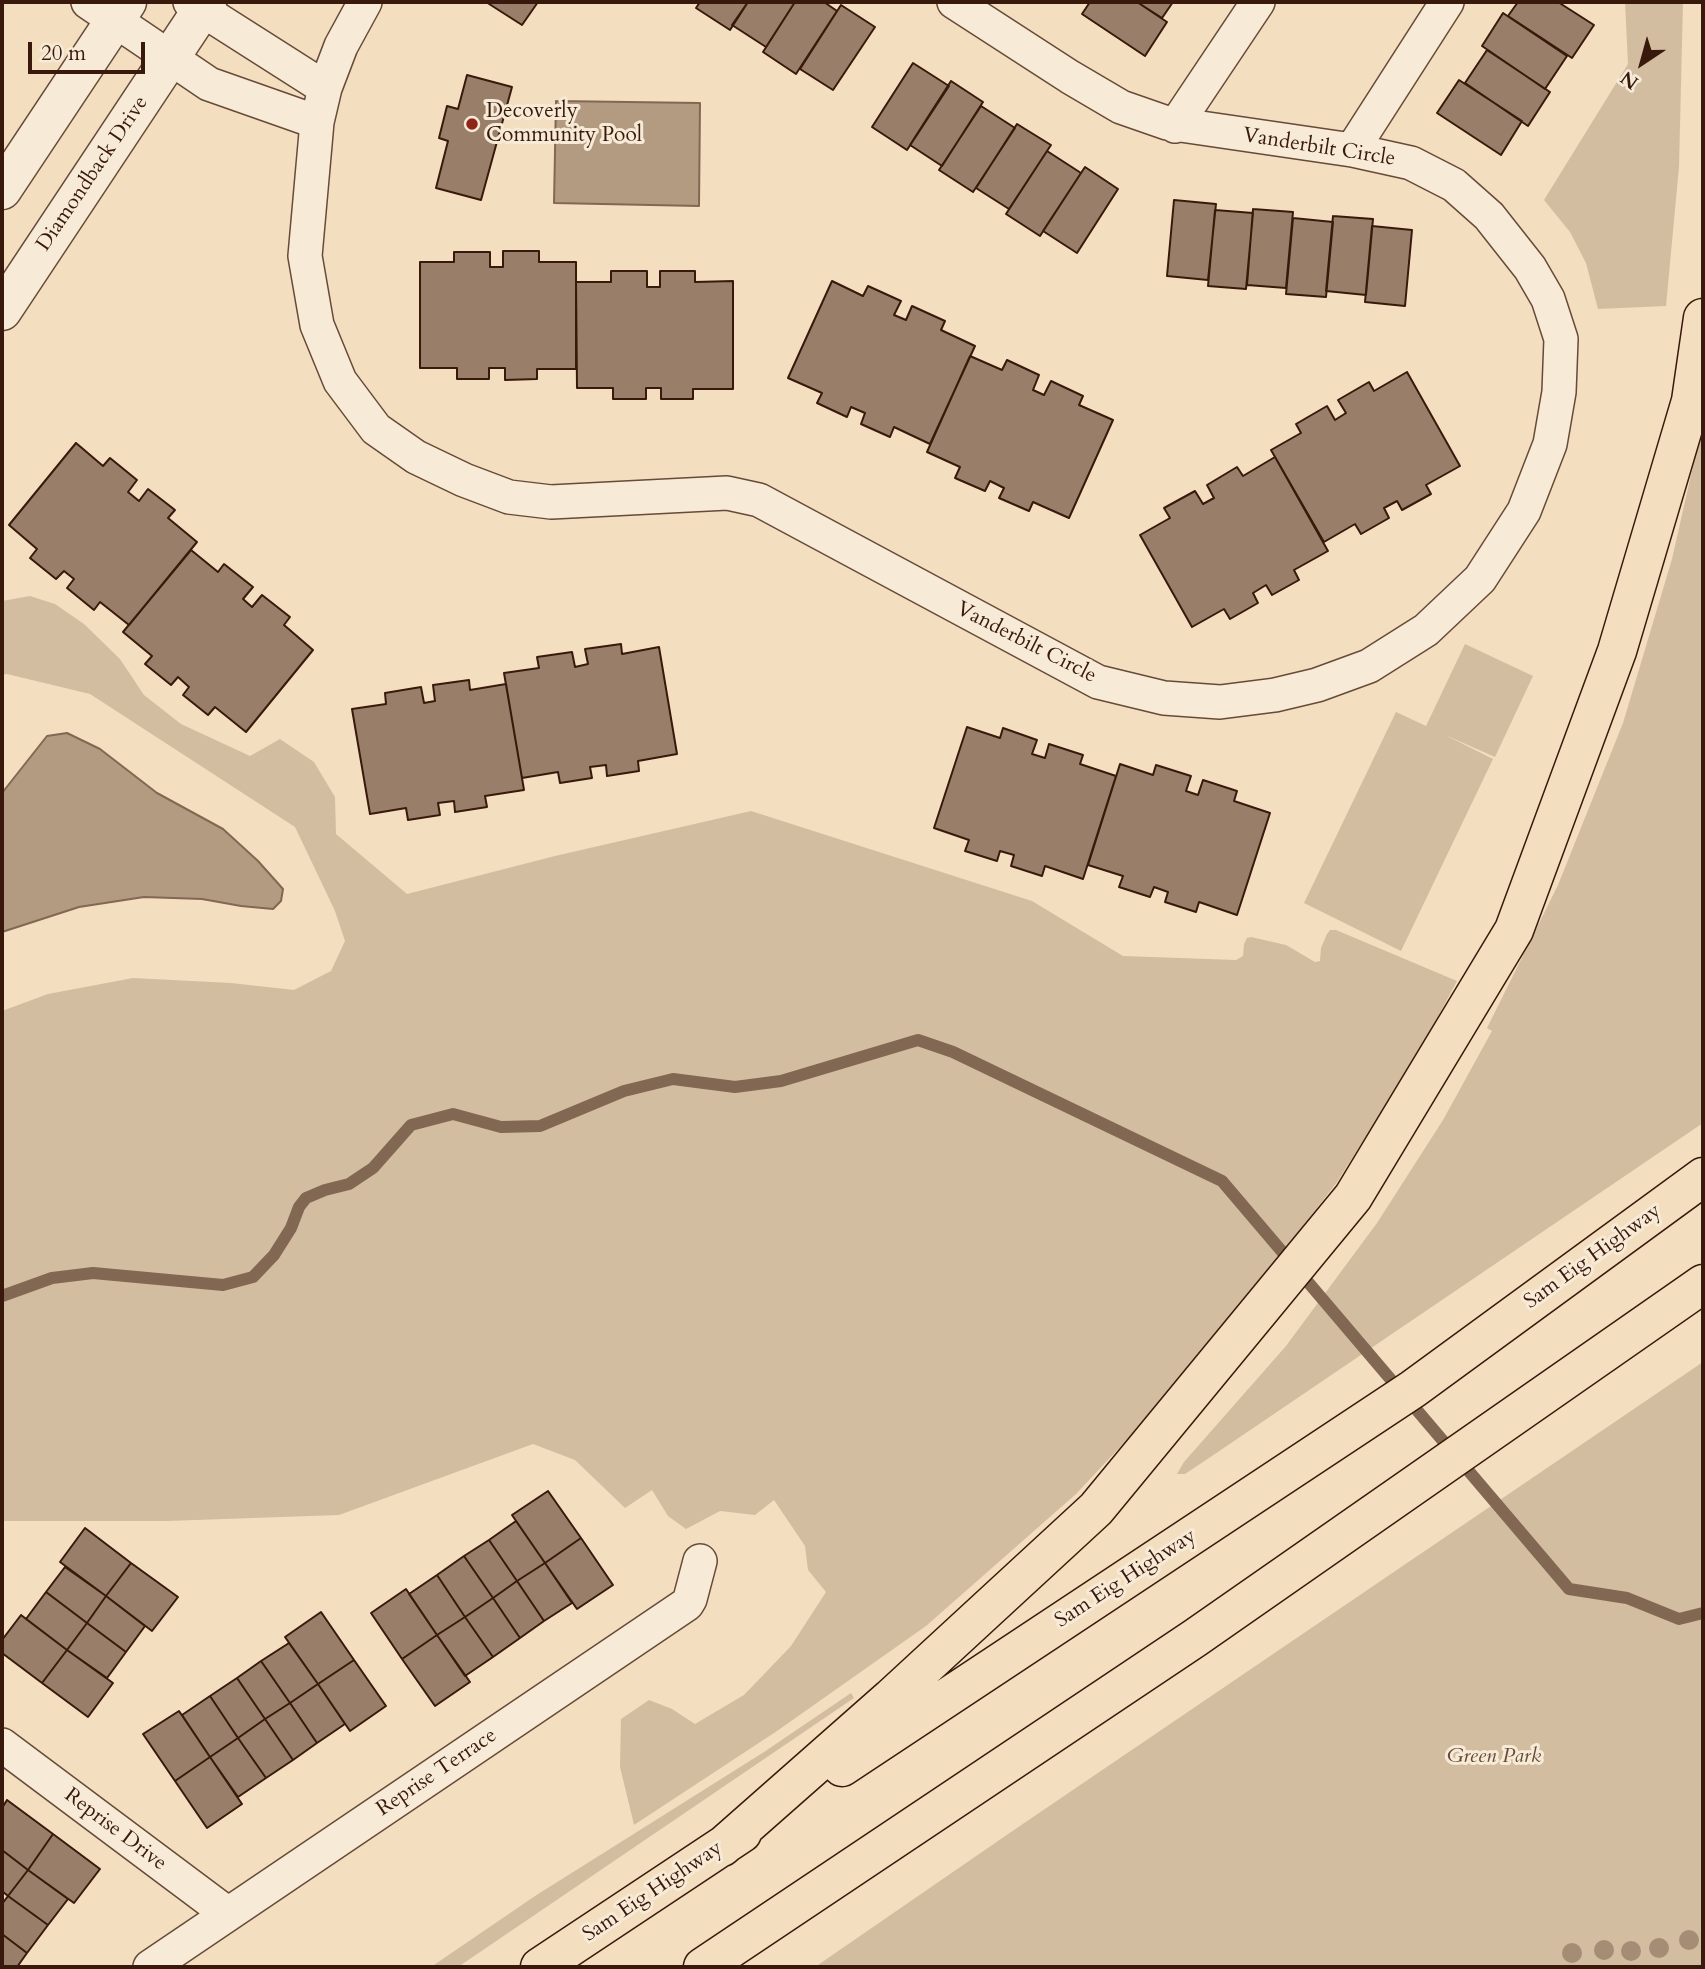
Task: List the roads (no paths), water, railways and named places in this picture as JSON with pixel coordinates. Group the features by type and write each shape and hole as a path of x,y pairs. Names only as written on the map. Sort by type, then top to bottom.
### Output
{"main road":[{"path":"722,1847 891,1698 1096,1509 1353,1197 1514,930 1618,651 1691,401 1703,318"},
{"name":"Sam Eig Highway","path":"540,1967 1405,1395 1703,1177"},
{"path":"703,1967 1195,1638 1703,1284"}],"street":[{"name":"Vanderbilt Circle","path":"365,2 341,46 325,88 317,122 305,256 317,325 340,381 376,429 416,457 464,480 509,497 551,502 727,493 759,500 1098,682 1164,698 1220,702 1275,695 1317,685 1369,666 1426,630 1480,579 1524,511 1550,444 1559,392 1561,339 1548,299 1530,268 1489,216 1454,185 1411,163 1352,150 1175,126 1121,107 954,2"},
{"path":"1175,126 1258,2"},
{"path":"1352,150 1447,2"},
{"path":"200,4 325,88"},
{"name":"Diamondback Drive","path":"2,311 169,58 200,4"},
{"path":"2,190 109,8 169,58 209,84 317,122"},
{"name":"Reprise Terrace","path":"150,1967 687,1604 700,1561"},
{"name":"Reprise Drive","path":"2,1745 229,1914"}],"waterway":[{"path":"2,1296 52,1278 93,1273 223,1285 253,1277 274,1255 306,1198 349,1184 373,1168 411,1125 453,1114 501,1127 540,1126 624,1091 673,1079 735,1087 781,1081 918,1040 953,1052 1222,1181 1569,1589 1627,1598 1679,1619 1703,1613"}],"place":[{"name":"Decoverly Community Pool","path":"472,124"}],"park label":[{"name":"Green Park","path":"1494,1757"}]}
